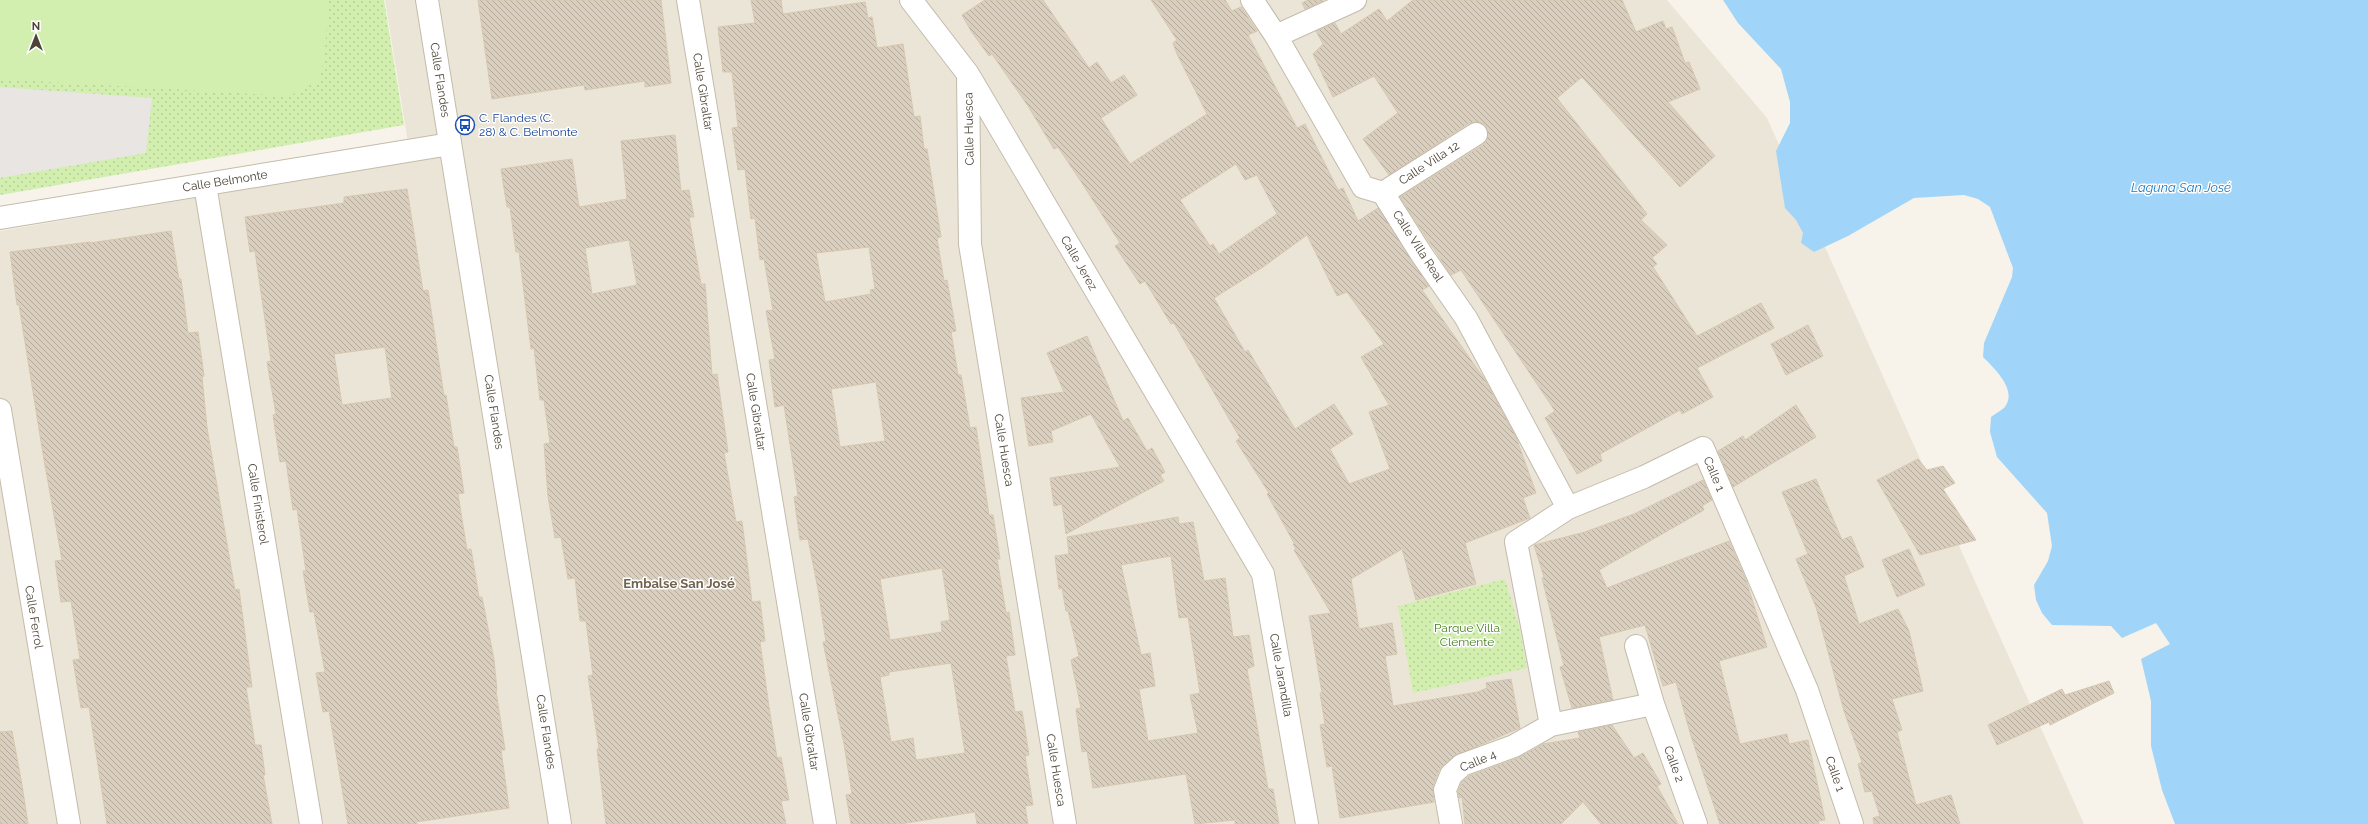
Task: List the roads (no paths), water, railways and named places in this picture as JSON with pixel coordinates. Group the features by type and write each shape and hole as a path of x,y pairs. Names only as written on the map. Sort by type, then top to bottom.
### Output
{"street":[{"name":"Calle Flandes","path":"427,0 560,824"},
{"name":"Calle Gibraltar","path":"688,0 825,824"},
{"name":"Calle Jerez","path":"911,0 968,74 1237,533"},
{"path":"1252,0 1276,36 1363,187 1384,193"},
{"path":"1276,36 1355,0"},
{"name":"Calle Huesca","path":"968,74 970,244 1065,824"},
{"name":"Calle Villa 12","path":"1384,193 1476,134"},
{"name":"Calle Belmonte","path":"0,218 450,144"},
{"name":"Calle Finisterol","path":"205,185 310,824"},
{"name":"Calle Villa Real","path":"1384,193 1422,255 1466,318 1568,508"},
{"name":"Calle Ferrol","path":"0,410 69,824"},
{"name":"Calle 1","path":"1551,725 1516,542 1568,508 1644,477 1703,448 1807,690 1852,824"},
{"name":"Calle Jarandilla","path":"1237,533 1263,574 1306,824"},
{"name":"Calle 2","path":"1636,646 1653,704 1696,824"},
{"path":"1551,725 1653,704"},
{"name":"Calle 4","path":"1451,824 1445,790 1451,775 1462,765 1514,746 1551,725"}],"water":[{"name":"Laguna San José","path":"1723,0 2368,0 2368,824 2175,824 2162,790 2151,746 2151,701 2141,659 2170,644 2156,623 2122,638 2111,626 2052,625 2042,613 2036,600 2034,585 2048,561 2052,546 2047,513 1997,457 1990,432 1991,417 2004,408 2008,401 2009,394 2003,380 1983,357 1984,343 2012,277 2013,268 1990,207 1978,199 1964,195 1914,198 1848,236 1814,252 1801,243 1803,233 1796,220 1785,208 1776,151 1790,123 1790,102 1781,69 1738,23"}],"place":[{"name":"C. Flandes (C. 28) & C. Belmonte","path":"465,125"}],"district":[{"name":"Embalse San José","path":"679,583"}],"park label":[{"name":"Parque Villa Clemente","path":"1467,635"}]}
